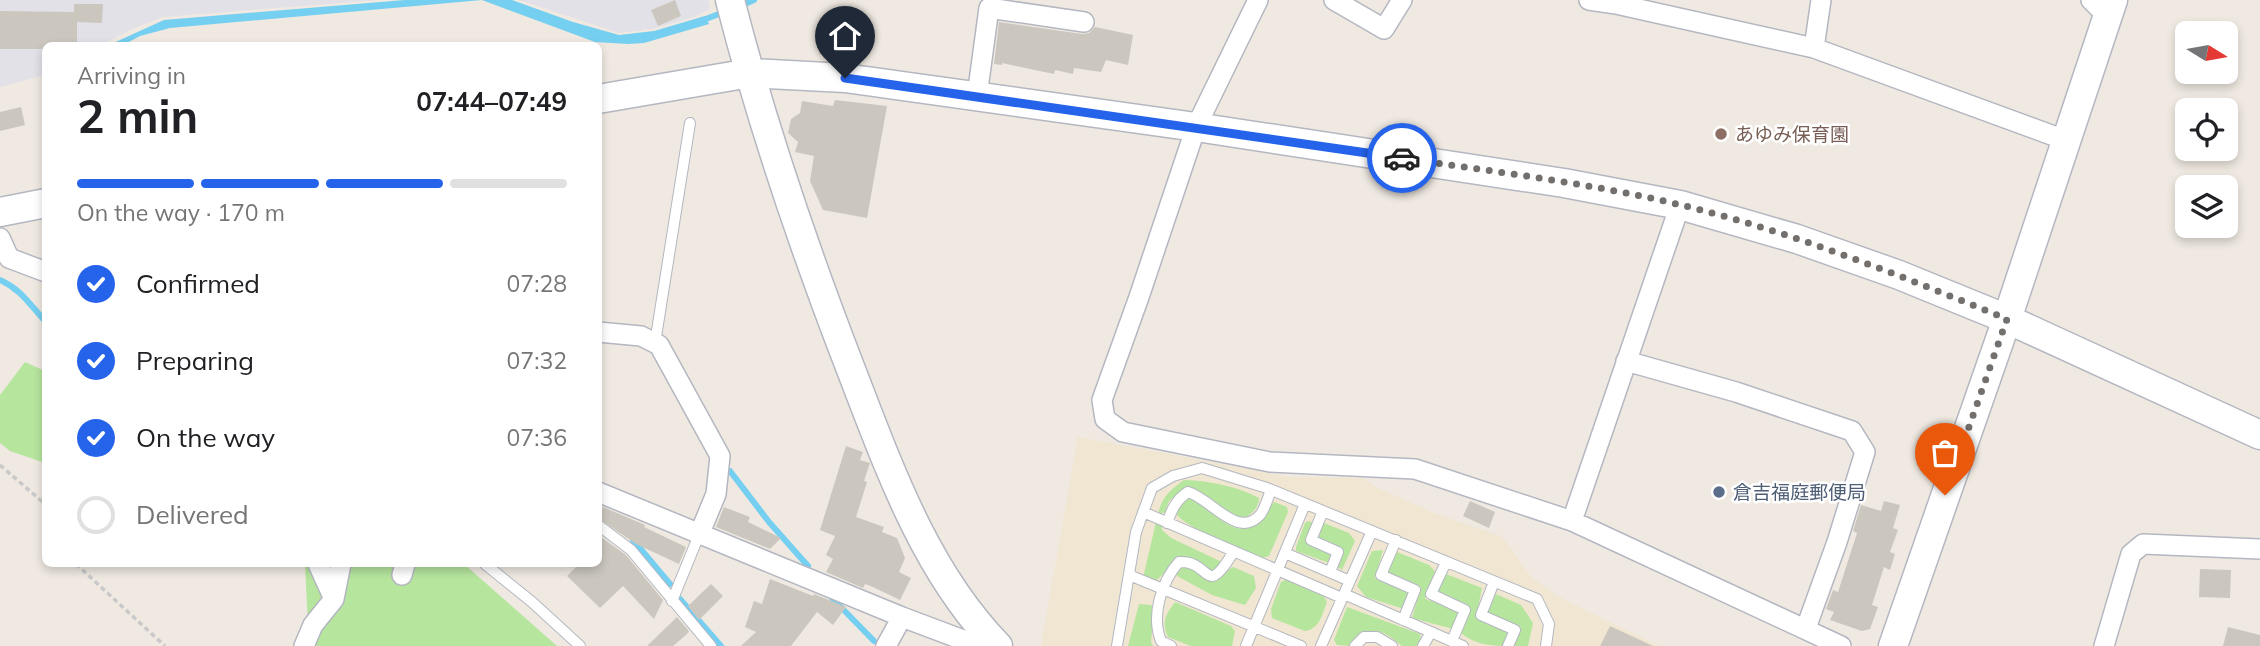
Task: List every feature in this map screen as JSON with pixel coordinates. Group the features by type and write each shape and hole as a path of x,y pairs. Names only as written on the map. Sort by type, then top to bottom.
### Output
{"street":[{"path":"730,0 750,73 813,271 898,491 950,586 975,622 998,646"},
{"path":"1258,0 1196,127 1102,400 1105,419 1123,432 1270,462 1415,469 1572,521 1841,646"},
{"path":"1335,0 1384,29 1402,0"},
{"path":"1589,0 1617,2 1814,48 2065,140"},
{"path":"1814,48 1821,0"},
{"path":"1893,646 2007,319 2065,140 2104,6"},
{"path":"977,96 989,8 1084,22"},
{"path":"602,98 750,73 845,78 1196,127 1564,183 1680,205 1797,239 1899,275 2007,319 2260,435"},
{"path":"0,212 42,204"},
{"path":"1572,521 1680,205"},
{"path":"0,238 9,258 42,270"},
{"path":"602,331 641,336 659,345 720,456 716,494 699,535"},
{"path":"1626,361 1736,391 1852,430 1865,452 1806,628"},
{"path":"602,494 979,646"},
{"path":"2104,646 2131,554 2143,544 2260,549"},
{"path":"319,567 334,599"},
{"path":"304,646 313,625 334,599 340,567"},
{"path":"886,646 902,617"}],"lane":[{"path":"655,343 690,123"},
{"path":"1117,646 1136,532 1152,488 1173,476 1202,468 1271,490 1537,599 1549,624 1546,646"},
{"path":"1167,523 1176,503 1188,492 1198,495 1230,521 1249,522 1260,515 1271,490"},
{"path":"1246,646 1305,504"},
{"path":"1323,511 1311,540 1338,552 1330,572"},
{"path":"1143,512 1463,646"},
{"path":"602,528 631,550 711,646"},
{"path":"1321,646 1372,531"},
{"path":"672,601 699,535"},
{"path":"1395,540 1381,575 1415,590 1403,620"},
{"path":"1171,646 1161,641 1156,629 1162,589 1172,570 1179,562 1186,562 1210,576 1216,576 1234,551"},
{"path":"1285,553 1350,581"},
{"path":"1446,562 1431,594 1465,610 1452,641"},
{"path":"489,567 580,646"},
{"path":"1129,575 1301,646"},
{"path":"1494,582 1481,615 1515,630 1508,646"},
{"path":"1423,646 1431,632"},
{"path":"1355,646 1364,637 1377,637 1392,646"}],"path":[{"path":"0,464 42,501"},
{"path":"79,567 165,646"}],"shaded area":[{"path":"0,0 378,0 163,17 108,42 42,42 42,76 0,87"},
{"path":"519,0 708,0 710,9 694,17 652,29 619,33"},
{"path":"1078,437 1290,477 1363,478 1375,487 1434,513 1502,537 1532,578 1559,597 1659,646 1041,646"}],"green space":[{"path":"25,362 42,370 42,462 10,451 0,443 0,395"},
{"path":"1184,480 1232,487 1259,498 1257,507 1246,517 1237,518 1208,496 1185,487 1169,501 1165,512 1158,515 1167,495"},
{"path":"1188,498 1197,501 1221,520 1237,528 1246,528 1255,523 1274,502 1287,507 1288,512 1269,556 1262,558 1182,520 1175,513"},
{"path":"1308,521 1314,523 1308,541 1333,552 1332,564 1296,551"},
{"path":"1156,522 1162,524 1162,530 1171,538 1222,562 1219,570 1208,573 1195,564 1171,566 1156,581 1143,578"},
{"path":"1324,523 1349,533 1355,541 1342,570 1336,566 1340,552 1314,538 1320,524"},
{"path":"1383,550 1375,578 1409,591 1404,609 1366,597 1357,586 1372,551"},
{"path":"1397,552 1429,565 1435,571 1425,599 1457,610 1459,615 1453,629 1412,618 1421,587 1387,573"},
{"path":"1183,563 1212,580 1233,567 1254,576 1256,588 1245,605 1212,595 1177,576"},
{"path":"305,567 467,567 557,646 309,646"},
{"path":"1446,574 1482,588 1476,617 1507,631 1504,646 1481,643 1460,632 1469,607 1439,595 1437,592"},
{"path":"1286,580 1322,593 1327,602 1320,620 1310,630 1305,631 1272,618 1271,609 1281,582"},
{"path":"1496,594 1521,605 1533,623 1528,646 1514,646 1521,627 1489,614"},
{"path":"1175,602 1231,626 1235,631 1232,646 1191,646 1168,637 1166,618"},
{"path":"1139,604 1151,605 1154,609 1151,642 1153,646 1128,646"},
{"path":"1347,607 1420,634 1421,640 1417,646 1402,646 1388,635 1375,631 1363,634 1350,646 1337,645 1334,640"}],"water":[{"path":"405,0 482,0 170,28 129,42 116,42 164,20"},
{"path":"482,0 512,0 619,35 654,31 705,16 709,24 644,43 595,42"}],"building":[{"path":"675,0 681,16 658,26 651,10"},
{"path":"74,4 103,4 102,23 77,22 77,42 42,42 42,49 0,49 0,11 74,12"},
{"path":"999,22 1082,34 1089,33 1095,27 1133,35 1128,65 1106,60 1101,72 1074,68 1073,74 1055,70 1054,74 1002,63 994,64"},
{"path":"835,100 887,106 867,218 823,210 810,181 814,156 795,152 798,142 788,133 791,119 800,113 802,101 833,106"},
{"path":"21,107 25,125 0,131 0,112"},
{"path":"846,446 863,452 860,460 870,463 856,517 884,527 882,532 897,538 905,558 899,572 911,578 900,600 873,587 865,584 863,588 826,572 833,559 826,555 835,536 820,530"},
{"path":"1470,501 1495,512 1489,528 1463,516"},
{"path":"1884,501 1900,505 1893,528 1898,530 1890,552 1895,554 1890,570 1884,567 1872,605 1878,607 1870,629 1862,631 1830,620 1834,612 1826,609 1833,590 1838,592 1857,533 1853,531 1861,505 1881,511"},
{"path":"603,507 645,525 644,527 686,547 679,564 636,544 602,521"},
{"path":"724,507 750,517 748,522 781,538 770,549 716,527"},
{"path":"602,538 626,555 663,600 654,619 623,586 600,608 567,576 576,567 602,567"},
{"path":"2200,569 2231,570 2230,598 2199,597"},
{"path":"770,579 846,607 833,625 817,612 791,646 741,646 756,632 745,627 754,601 762,604"},
{"path":"711,584 723,596 699,620 688,606"},
{"path":"677,617 689,631 687,634 673,646 647,646"},
{"path":"1610,626 1653,646 1600,646"},
{"path":"2228,627 2260,635 2260,646 2223,646"}],"waterway":[{"path":"738,7 754,0"},
{"path":"698,22 724,12"},
{"path":"0,280 20,293 42,318"},
{"path":"730,471 769,522 808,566"},
{"path":"633,540 670,584"},
{"path":"832,598 874,641"},
{"path":"680,599 721,646"}],"way so far":[{"path":"1402,158 1564,183 1680,205 1797,239 1899,275 2007,319 1945,495"}],"place":[{"name":"あゆみ保育園","path":"1721,134"},
{"name":"倉吉福庭郵便局","path":"1719,492"}],"route":[{"path":"845,78 1402,158"}]}
